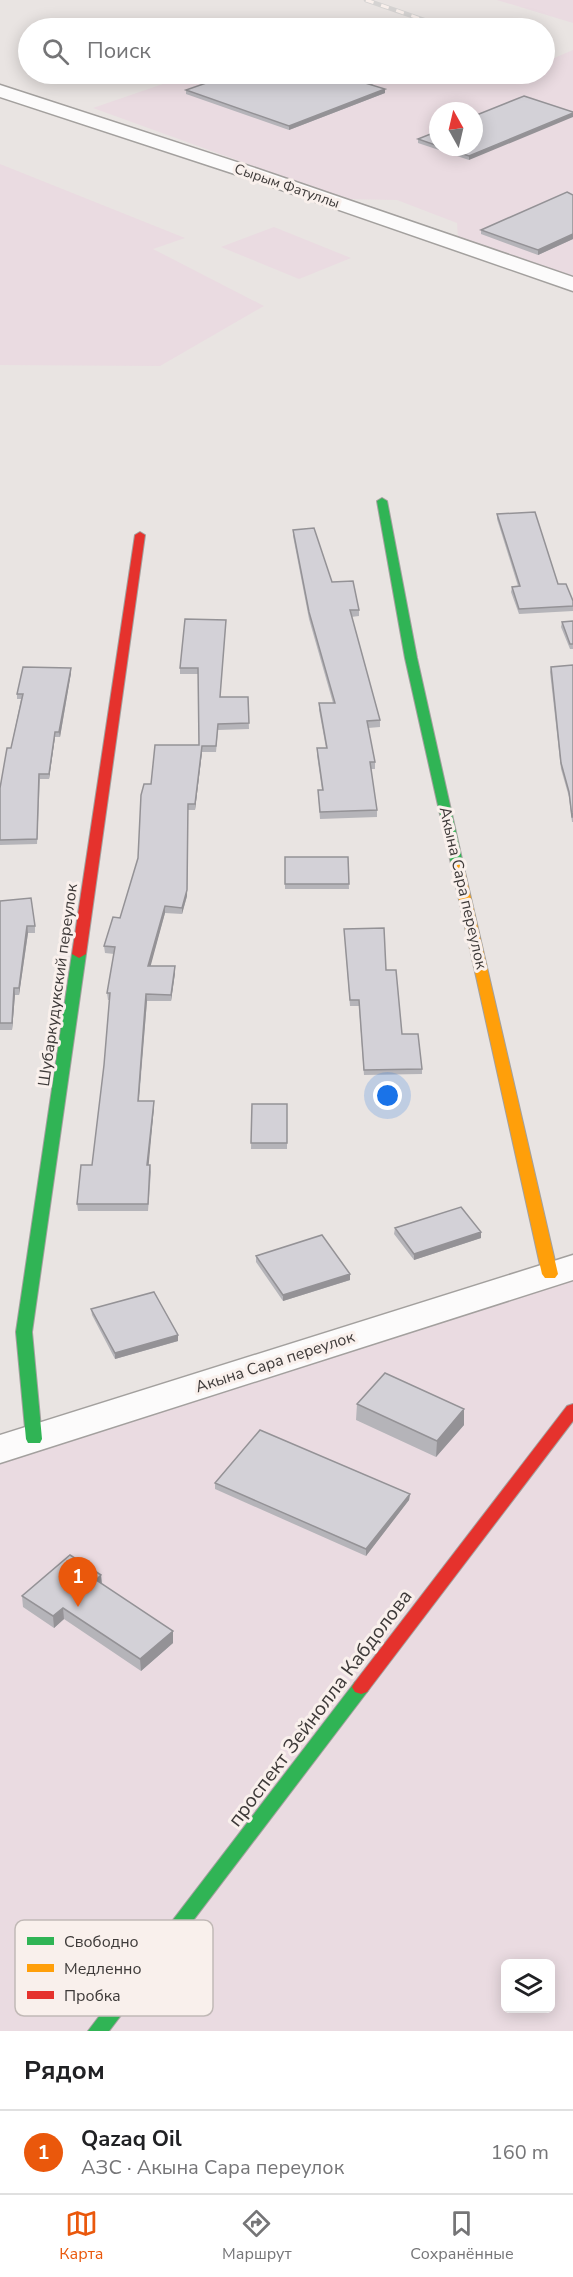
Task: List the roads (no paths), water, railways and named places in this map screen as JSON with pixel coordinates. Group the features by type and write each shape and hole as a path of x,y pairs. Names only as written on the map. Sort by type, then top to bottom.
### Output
{"street":[{"name":"Сырым Фатуллы","path":"0,91 251,173 573,284"},
{"name":"Акына Сара переулок","path":"17,1444 562,1270 411,658 382,501"},
{"name":"Шубаркудукский переулок","path":"17,1444 24,1332 140,536"},
{"name":"проспект Зейнолла Кабдолова","path":"183,1920 573,1410"},
{"name":"проспект Зейнолла Кабдолова","path":"98,2031 109,2016"}],"railway":[{"path":"366,0 418,18"}],"place":[{"name":"Qazaq Oil","path":"78,1607"}]}
